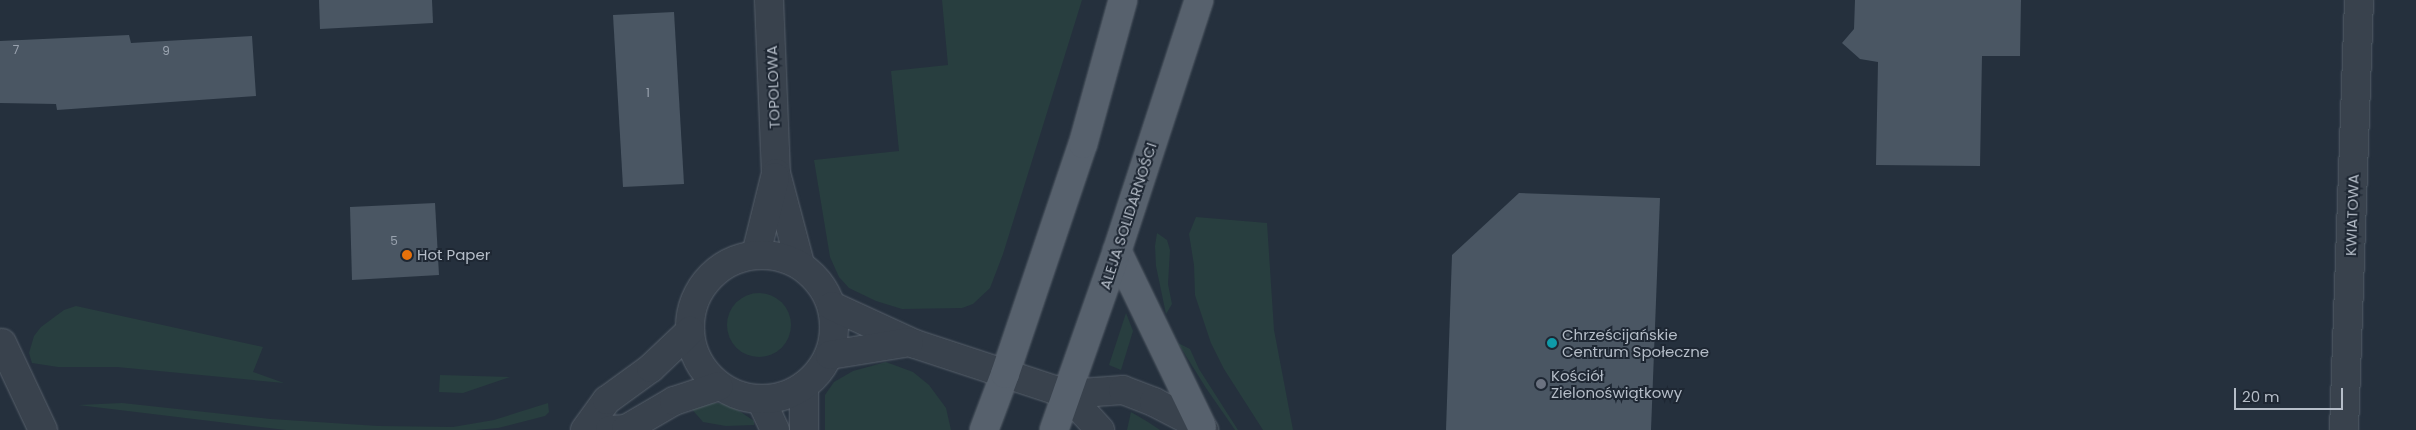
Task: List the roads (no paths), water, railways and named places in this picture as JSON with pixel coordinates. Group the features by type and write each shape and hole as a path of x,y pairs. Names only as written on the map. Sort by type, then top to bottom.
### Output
{"main road":[{"path":"984,430 1005,374 1083,144 1123,0"},
{"name":"ALEJA SOLIDARNOŚCI","path":"1054,430 1117,251 1199,0"},
{"path":"1117,251 1203,428"}],"street":[{"name":"TOPOLOWA","path":"769,0 776,173 800,264"},
{"name":"KWIATOWA","path":"2344,430 2359,0"},
{"name":"TOPOLOWA","path":"756,254 776,173"},
{"path":"756,254 779,256 800,264 820,282 832,306 835,331 830,355 819,373 804,386 783,396 761,400 739,396 719,386 704,371 690,331 692,309 700,288 710,277 734,259 756,254"},
{"path":"832,306 909,342 1067,394 1123,390 1154,402 1203,428"},
{"path":"585,430 608,400 651,368 690,331"},
{"path":"830,355 909,342"},
{"path":"2,343 43,430"},
{"path":"610,430 626,429 674,401 719,386"},
{"path":"804,386 804,430"},
{"path":"1067,394 1100,430"},
{"path":"761,400 775,430"}],"place":[{"name":"Hot Paper","path":"407,255"},
{"name":"Chrześcijańskie Centrum Społeczne","path":"1552,343"},
{"name":"Kościół Zielonoświątkowy","path":"1541,384"}]}
